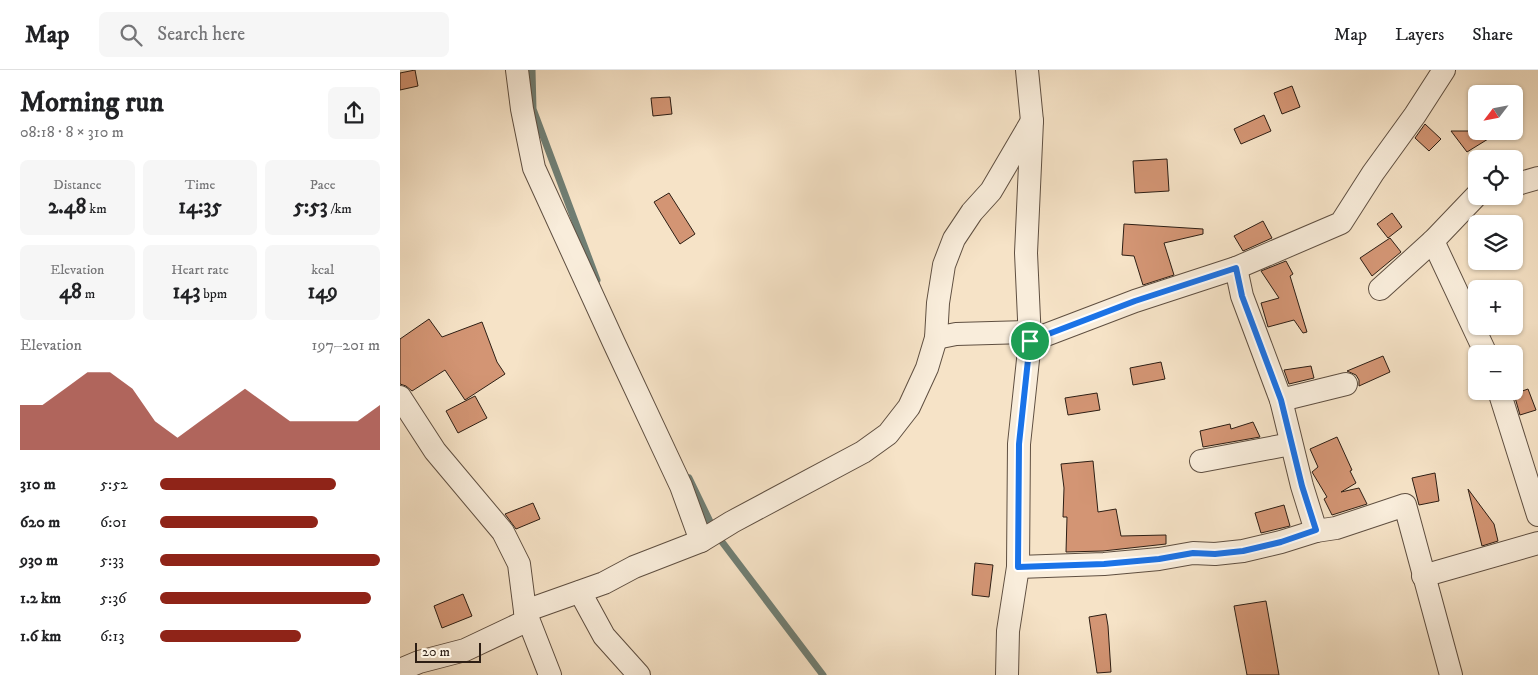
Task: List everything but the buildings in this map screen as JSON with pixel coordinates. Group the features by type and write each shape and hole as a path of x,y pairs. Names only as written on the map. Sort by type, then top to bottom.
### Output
{"street":[{"path":"517,70 522,109 534,168 681,486 702,541"},
{"path":"1007,675 1008,631 1018,567 1019,444 1030,336 1026,253 1032,121 1027,70"},
{"path":"936,338 956,334 1030,336 1236,268 1341,224 1373,173 1415,115 1444,70"},
{"path":"400,670 419,662 465,650 634,567 702,541 732,522 863,452 888,434 908,407 926,368 936,338 938,303 944,265 954,239 972,212 991,191 1032,121"},
{"path":"1523,182 1538,178"},
{"path":"1380,289 1433,241 1468,204"},
{"path":"1433,241 1482,345"},
{"path":"1236,268 1242,296 1281,400 1291,444 1316,530"},
{"path":"1281,400 1346,384"},
{"path":"400,397 435,451 503,532 519,564 527,619 550,675"},
{"path":"1502,400 1538,515"},
{"path":"1201,461 1291,444"},
{"path":"1018,567 1104,564 1159,559 1193,553 1215,554 1243,551 1281,542 1316,530 1336,528 1405,506 1450,675"},
{"path":"1423,576 1538,543"},
{"path":"580,592 604,636 639,675"}],"waterway":[{"path":"532,70 533,109 597,280"},
{"path":"689,478 716,534 823,675"}],"route":[{"path":"1236,268 1242,296 1281,400 1302,486 1316,530 1281,542 1243,551 1215,554 1193,553 1159,559 1104,564 1050,564 1018,567 1019,444 1030,341 1135,301 1236,268"}]}
